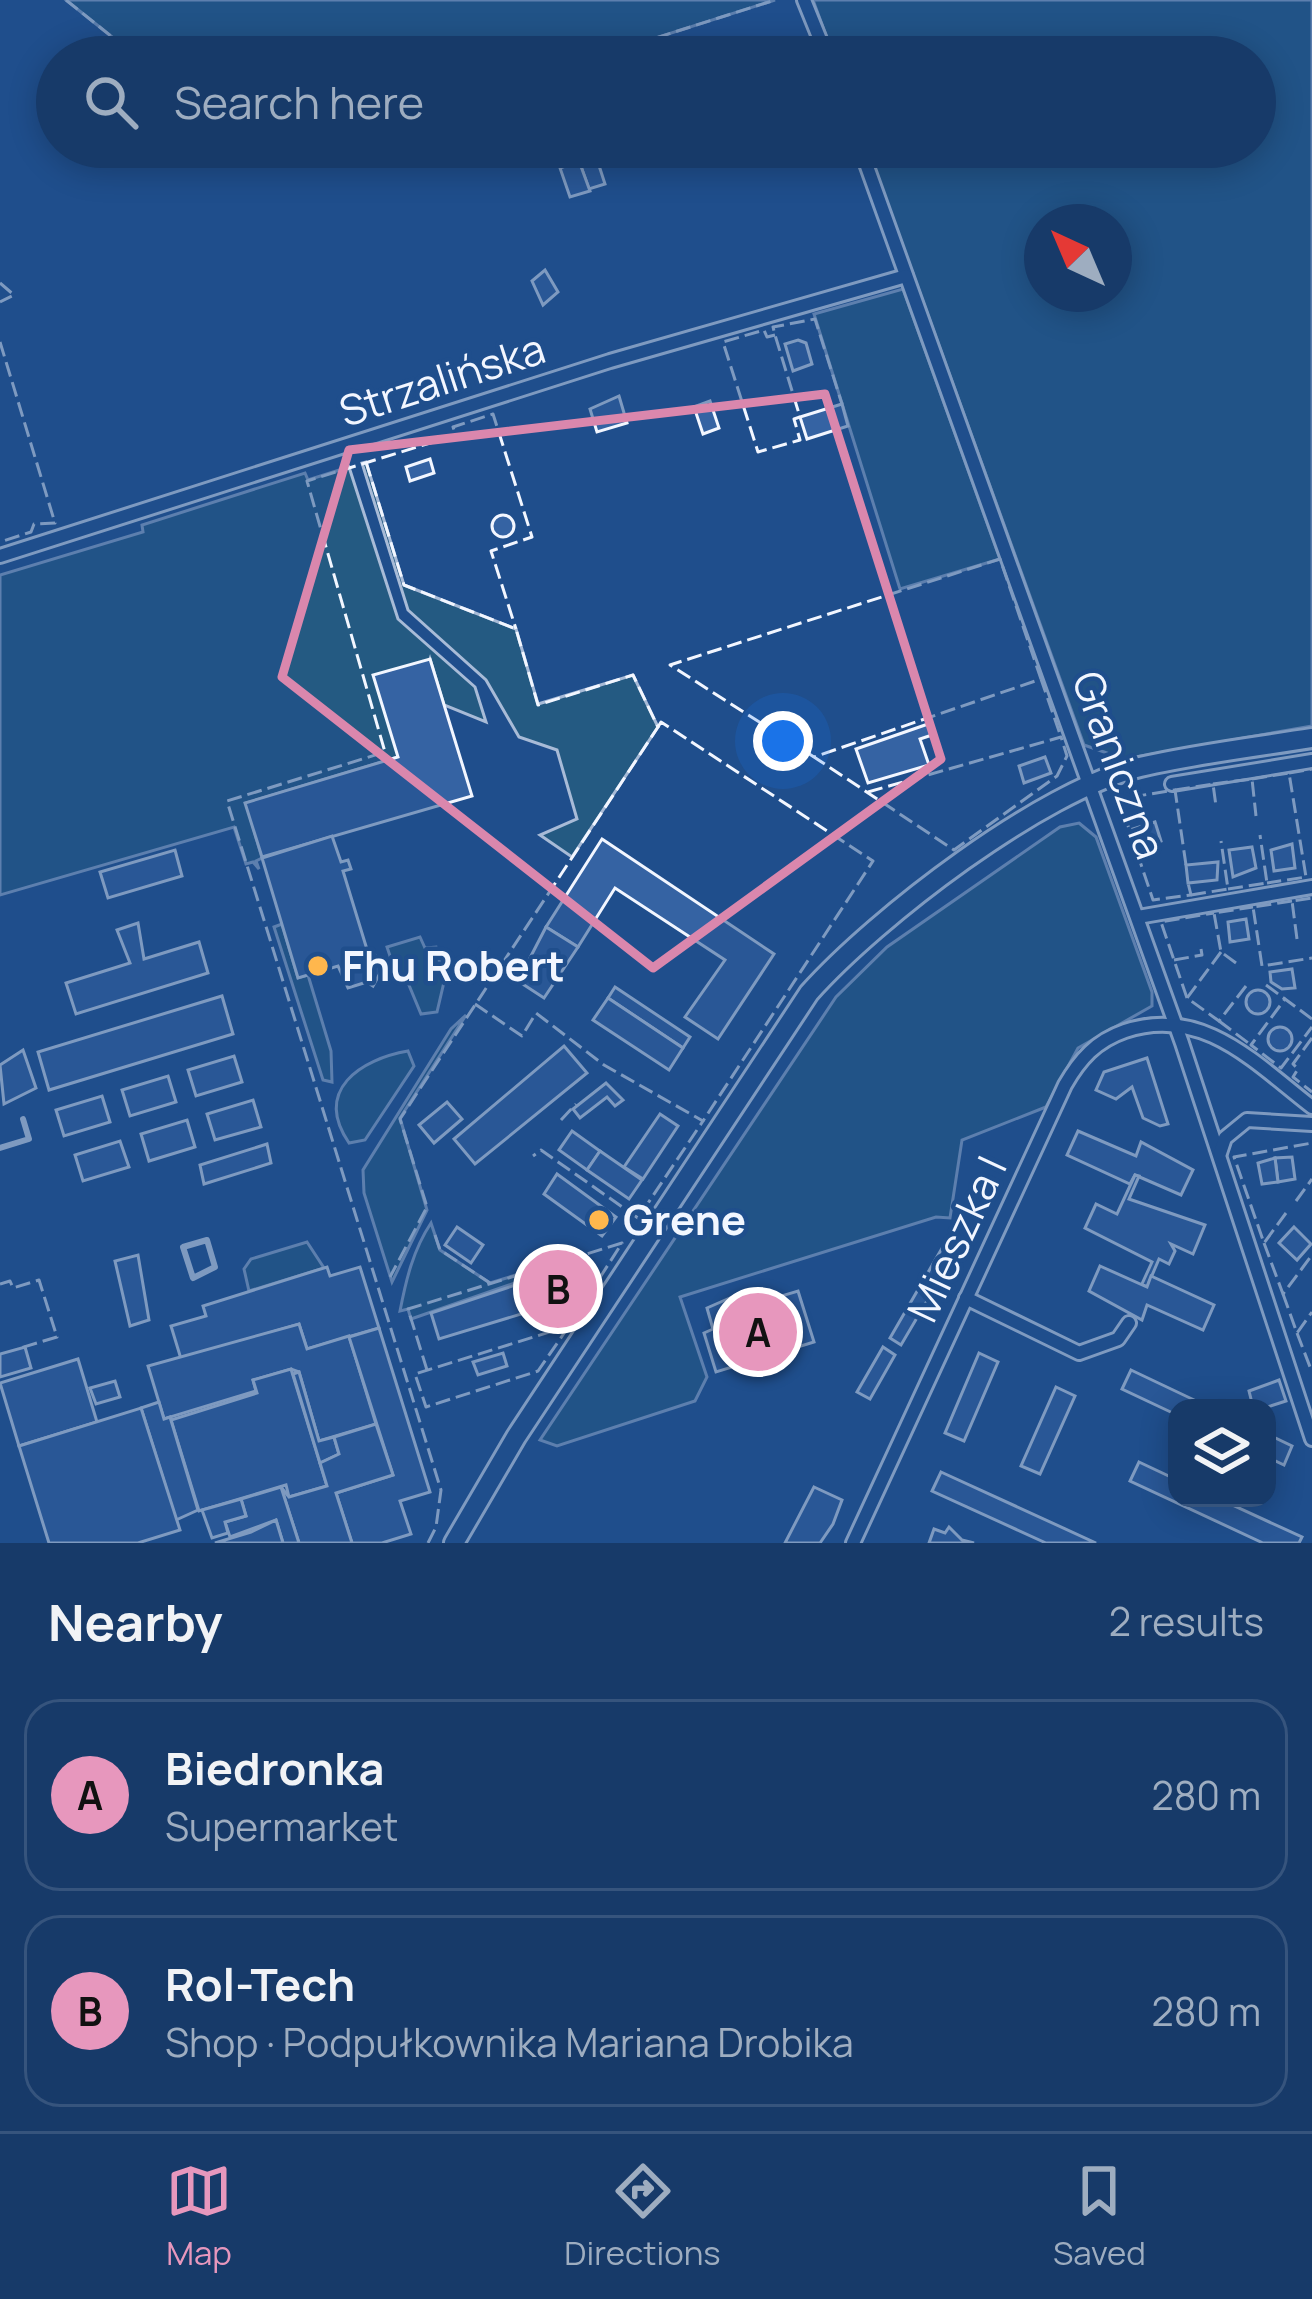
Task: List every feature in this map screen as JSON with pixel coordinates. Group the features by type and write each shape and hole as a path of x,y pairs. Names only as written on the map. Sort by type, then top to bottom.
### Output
{"main road":[{"path":"454,1543 516,1437 809,993 889,918 1046,806 1139,767 1312,738"}],"street":[{"path":"804,0 818,36"},
{"name":"Graniczna","path":"867,168 1308,1401 1312,1439"},
{"name":"Strzalińska","path":"0,556 610,361 906,276"},
{"path":"1172,784 1312,761"},
{"path":"1138,917 1312,887"},
{"name":"Mieszka I","path":"853,1543 1076,1064 1115,1035 1153,1022 1174,1022"},
{"path":"1174,1022 1216,1035 1312,1107"},
{"path":"1220,1154 1226,1138 1247,1120 1312,1124"},
{"path":"966,1298 1079,1353 1118,1339 1129,1323"}],"highlighted area":[{"path":"825,394 941,759 653,968 282,677 349,450"}],"shaded area":[{"path":"66,0 775,0 662,36 111,36"},
{"path":"813,0 1312,0 1312,726 1124,759 1084,745 875,168 1276,168 1276,36 826,36"},
{"path":"903,289 1000,559 900,589 814,314"},
{"path":"366,462 404,585 516,629 538,704 633,675 658,727 572,857 540,835 577,819 557,750 519,737 486,680 408,610 362,463"},
{"path":"349,467 398,619 475,687 486,722 444,705 430,659 398,757 246,803 262,858 256,861 259,869 253,862 246,864 234,827 0,895 0,575 143,532 142,525 305,473 308,480"},
{"path":"1079,823 1096,837 1152,992 1152,1006 1078,1048 1046,1107 962,1140 950,1218 936,1217 680,1297 707,1377 695,1401 557,1446 540,1440 836,997 887,947 1060,827"},
{"path":"282,924 298,978 308,975 331,1051 332,1082 323,1080 274,927"},
{"path":"420,937 425,948 436,947 444,982 437,1012 421,1014 406,978 398,980 387,947"},
{"path":"466,1015 400,1118 427,1210 392,1282 364,1193 363,1170 451,1029"},
{"path":"408,1051 414,1066 365,1140 349,1143 336,1107 347,1080 374,1061"},
{"path":"431,1223 440,1250 490,1283 574,1257 575,1262 411,1319 408,1309 400,1311 402,1299"},
{"path":"307,1242 324,1268 249,1291 244,1269 251,1259"}],"building":[{"path":"560,168 582,168 590,191 570,197"},
{"path":"582,168 600,168 605,184 589,189"},
{"path":"545,270 558,292 543,305 532,281"},
{"path":"806,343 812,364 793,371 785,344"},
{"path":"619,396 627,423 597,432 590,409"},
{"path":"710,401 719,428 703,434 694,407"},
{"path":"842,404 848,426 807,439 800,417"},
{"path":"430,459 434,473 410,481 406,467"},
{"path":"503,515 514,526 503,537 492,526"},
{"path":"430,659 472,796 262,857 245,803 398,757 373,675"},
{"path":"928,724 932,735 920,739 929,765 868,783 856,749"},
{"path":"1045,757 1051,773 1024,783 1019,766"},
{"path":"1155,822 1161,841 1139,848 1133,829"},
{"path":"332,836 341,862 348,860 351,869 343,871 369,956 375,955 384,966 373,986 367,982 348,988 338,966 298,978 262,858"},
{"path":"602,839 774,954 718,1039 685,1017 725,960 615,888 578,947 546,927"},
{"path":"1292,844 1295,868 1274,871 1271,850"},
{"path":"1252,847 1256,868 1233,877 1229,850"},
{"path":"175,850 182,876 108,898 100,872"},
{"path":"1218,862 1217,880 1188,883 1186,865"},
{"path":"1246,919 1249,939 1230,942 1228,922"},
{"path":"138,923 144,959 199,942 208,973 76,1014 66,983 130,963 117,930"},
{"path":"546,927 578,947 544,998 518,981"},
{"path":"1292,969 1295,988 1282,989 1271,982 1270,972"},
{"path":"615,987 690,1037 683,1048 608,998"},
{"path":"1258,990 1270,1002 1258,1014 1246,1002"},
{"path":"222,996 233,1034 49,1090 38,1052"},
{"path":"608,998 683,1048 669,1070 593,1020"},
{"path":"1280,1027 1292,1039 1280,1051 1268,1039"},
{"path":"564,1046 587,1073 475,1164 454,1139"},
{"path":"23,1050 36,1088 4,1104 0,1065"},
{"path":"234,1056 242,1082 196,1096 188,1070"},
{"path":"1147,1058 1168,1124 1160,1126 1143,1118 1132,1087 1116,1099 1096,1090 1104,1072"},
{"path":"168,1076 176,1102 130,1116 122,1090"},
{"path":"606,1083 623,1100 615,1106 607,1097 580,1118 573,1109"},
{"path":"102,1096 110,1122 64,1136 56,1110"},
{"path":"253,1100 261,1127 215,1140 207,1114"},
{"path":"447,1102 462,1119 434,1143 419,1125"},
{"path":"660,1114 678,1126 643,1179 624,1167"},
{"path":"187,1120 195,1147 149,1161 141,1134"},
{"path":"572,1131 600,1151 587,1170 559,1150"},
{"path":"1078,1131 1136,1156 1141,1142 1193,1170 1181,1195 1135,1175 1130,1184 1067,1155"},
{"path":"120,1141 129,1167 83,1181 75,1155"},
{"path":"267,1144 271,1163 204,1184 200,1165"},
{"path":"600,1151 642,1180 629,1199 587,1170"},
{"path":"1292,1157 1295,1179 1278,1182 1275,1158"},
{"path":"1275,1158 1278,1182 1262,1184 1258,1163"},
{"path":"557,1174 616,1217 602,1236 544,1194"},
{"path":"1135,1175 1139,1176 1129,1199 1205,1225 1193,1254 1171,1244 1175,1251 1169,1264 1159,1259 1147,1287 1142,1284 1152,1262 1085,1228 1096,1204 1117,1214"},
{"path":"457,1227 483,1245 471,1263 445,1245"},
{"path":"1294,1227 1311,1244 1297,1260 1279,1243"},
{"path":"945,1243 957,1250 901,1345 890,1338"},
{"path":"138,1255 149,1320 130,1326 115,1261"},
{"path":"1100,1266 1147,1287 1151,1276 1214,1305 1203,1330 1147,1305 1142,1320 1089,1291"},
{"path":"327,1267 330,1276 360,1267 379,1328 307,1349 299,1324 181,1359 171,1326 206,1316 203,1306"},
{"path":"558,1271 567,1300 439,1339 431,1313"},
{"path":"798,1291 814,1342 716,1372 704,1333 713,1329 707,1308 739,1294 746,1296 748,1306"},
{"path":"299,1324 307,1349 349,1336 376,1424 319,1441 299,1372 291,1369 253,1380 256,1391 164,1419 148,1366"},
{"path":"379,1328 430,1492 400,1501 411,1534 382,1543 352,1543 336,1493 393,1475 349,1337"},
{"path":"25,1347 31,1368 0,1377 0,1354"},
{"path":"883,1347 895,1355 870,1399 857,1392"},
{"path":"503,1353 507,1366 478,1375 473,1362"},
{"path":"979,1353 998,1362 964,1441 945,1433"},
{"path":"78,1359 97,1422 19,1446 0,1383"},
{"path":"291,1369 327,1486 289,1497 286,1485 199,1511 171,1420 257,1393 253,1380"},
{"path":"1131,1370 1192,1399 1168,1399 1168,1411 1122,1389"},
{"path":"299,1372 319,1441 334,1437 339,1454 320,1463 293,1374"},
{"path":"1279,1380 1286,1401 1276,1404 1276,1399 1251,1399 1249,1391"},
{"path":"115,1381 120,1397 96,1404 90,1388"},
{"path":"1056,1387 1075,1396 1040,1474 1021,1466"},
{"path":"159,1402 164,1419 170,1417 198,1510 176,1520 141,1408"},
{"path":"141,1408 180,1530 138,1543 49,1543 19,1446"},
{"path":"376,1424 393,1475 336,1493 352,1543 299,1543 281,1487 289,1497 327,1486 320,1463 339,1454 334,1437"},
{"path":"1276,1438 1292,1446 1284,1465 1276,1461"},
{"path":"1139,1462 1168,1476 1168,1499 1130,1481"},
{"path":"941,1472 1096,1543 1046,1543 932,1491"},
{"path":"281,1487 299,1543 283,1543 276,1520 230,1537 225,1522 246,1516 241,1499"},
{"path":"814,1487 842,1500 833,1524 820,1543 785,1543"},
{"path":"241,1499 246,1516 225,1522 228,1533 212,1538 202,1510"},
{"path":"1186,1507 1237,1507 1302,1537 1299,1543 1263,1543"},
{"path":"276,1520 283,1543 215,1543 251,1532"},
{"path":"949,1527 962,1540 974,1543 929,1543 934,1529 945,1533"}],"fence":[{"path":"66,0 111,36"},
{"path":"662,36 775,0"},
{"path":"0,283 14,295 0,302"},
{"path":"775,335 767,337 764,330 723,342 758,452 800,440 794,419 800,417 773,327 815,319 842,404"},
{"path":"0,342 55,523 34,524 31,532 0,542"},
{"path":"428,1543 436,1527 441,1490 227,801 385,752 307,481 456,435 453,427 493,414 532,537 491,551 516,629"},
{"path":"366,462 404,585 516,629 538,705 633,675 658,727 400,1119 427,1207 390,1277"},
{"path":"814,757 670,665 1000,559 1041,679"},
{"path":"868,792 1061,737 1067,756 1057,776 954,850 814,757 1041,679 1061,737"},
{"path":"658,727 661,722 873,861 703,1121"},
{"path":"1289,773 1312,769"},
{"path":"1252,779 1289,773 1306,877 1267,883"},
{"path":"1213,784 1252,779 1256,816"},
{"path":"1175,790 1213,784 1216,806"},
{"path":"1186,865 1175,790 1119,799 1153,900 1191,895 1188,883"},
{"path":"1228,889 1267,883 1260,835"},
{"path":"1191,895 1228,889 1221,841"},
{"path":"1297,939 1292,901 1312,898"},
{"path":"1292,901 1253,907 1262,966 1312,958"},
{"path":"1236,963 1221,952 1214,913 1253,907"},
{"path":"1187,998 1161,922 1214,913"},
{"path":"1174,960 1202,955 1201,949"},
{"path":"1221,952 1187,998 1219,1021 1246,986"},
{"path":"1266,985 1285,999"},
{"path":"1312,1019 1285,999 1251,1045 1281,1068 1312,1027"},
{"path":"475,1004 522,1036 536,1013 604,1065 703,1121 638,1218 541,1150 533,1156"},
{"path":"1219,1021 1251,1045"},
{"path":"1312,1038 1293,1064 1298,1069 1293,1077 1312,1092"},
{"path":"561,1120 576,1104"},
{"path":"1286,1213 1264,1243 1234,1157 1312,1143"},
{"path":"1296,1201 1312,1179"},
{"path":"435,1235 440,1250 490,1283"},
{"path":"427,1370 408,1309 622,1243 569,1326"},
{"path":"1264,1243 1283,1294 1312,1255"},
{"path":"0,1284 10,1281 13,1288 39,1280 57,1337 17,1349"},
{"path":"1283,1294 1297,1333 1312,1312"},
{"path":"569,1326 538,1371 426,1407 415,1374 569,1326"},
{"path":"1297,1333 1312,1372"}],"wall":[{"path":"0,1148 29,1139 23,1119"},
{"path":"207,1240 215,1267 193,1278 183,1247 207,1240"}],"place":[{"name":"Fhu Robert","path":"318,966"},
{"name":"Grene","path":"599,1220"},
{"name":"Rol-Tech","path":"558,1289"},
{"name":"Biedronka","path":"758,1332"}]}
